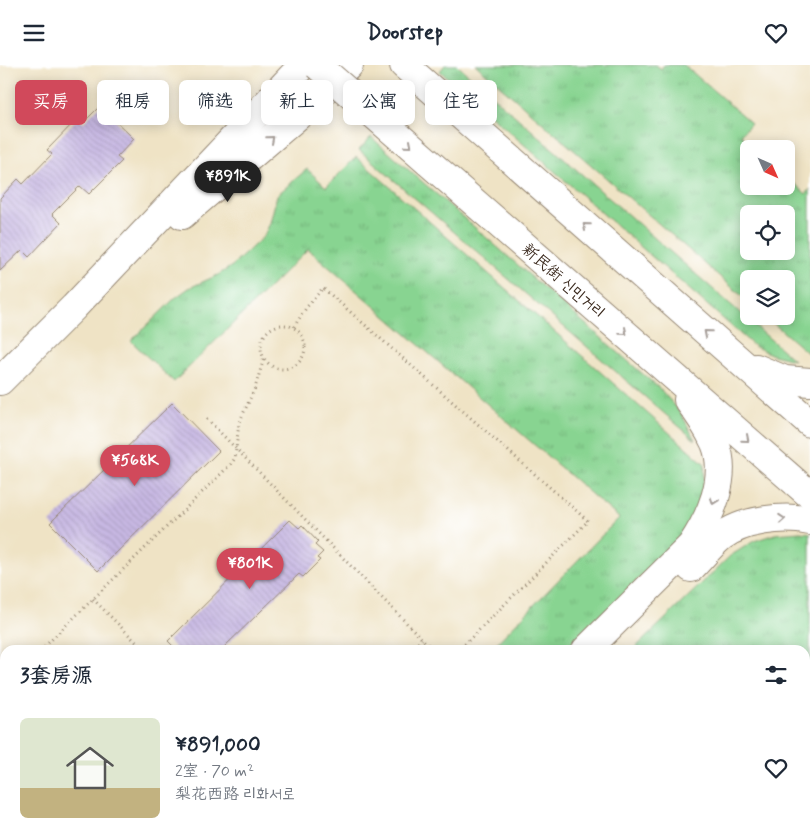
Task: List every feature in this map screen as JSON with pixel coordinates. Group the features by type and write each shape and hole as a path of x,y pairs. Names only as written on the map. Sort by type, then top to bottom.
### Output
{"main road":[{"path":"0,381 74,307 302,65"},
{"name":"新民街 신민거리","path":"318,65 810,495"},
{"path":"74,307 308,107 350,65"},
{"path":"408,69 810,423"},
{"path":"738,361 785,380 810,382"},
{"path":"591,645 691,546 700,533 716,494 719,465 715,443 696,410 661,365"},
{"path":"613,645 722,536 745,524 796,518 810,521"}],"path":[{"path":"294,327 302,313 323,288 588,521 464,645"},
{"path":"282,324 294,327 302,334 305,341 304,355 300,361 295,366 282,369 268,364 264,358 261,343 268,330 282,324"},
{"path":"46,645 231,465 235,458 239,423 255,388 264,358"},
{"path":"207,419 428,645"},
{"path":"93,599 139,645"},
{"path":"416,645 422,639"}],"green space":[{"path":"445,65 457,65 474,80 450,80 440,71"},
{"path":"476,65 656,65 661,69 664,65 684,65 751,123 741,135 746,140 740,140 740,195 795,195 795,184 806,194 810,189 810,355 775,325 795,325 795,270 740,270 740,294 497,83 497,80 493,80"},
{"path":"497,100 740,313 740,325 754,325 794,360 773,355 754,346 497,121"},
{"path":"371,137 660,389 681,413 695,440 359,150"},
{"path":"356,157 705,464 703,486 698,504 678,539 573,645 495,645 619,518 308,249 174,382 131,341 175,298 189,288 218,275 232,266 264,236 270,223 277,195 307,169 326,187"},
{"path":"810,533 810,645 638,645 730,556 754,541 775,534"}],"building":[{"path":"97,109 97,125 120,125 134,139 117,157 122,161 89,194 80,186 52,214 61,223 29,257 22,250 0,271 0,198 18,179 23,184 52,154 47,150 71,125 87,125 87,119"},
{"path":"172,403 219,451 98,571 50,523"},
{"path":"290,520 299,528 302,525 318,542 315,545 323,552 317,558 320,560 303,577 299,574 226,645 172,645 168,641"}]}
